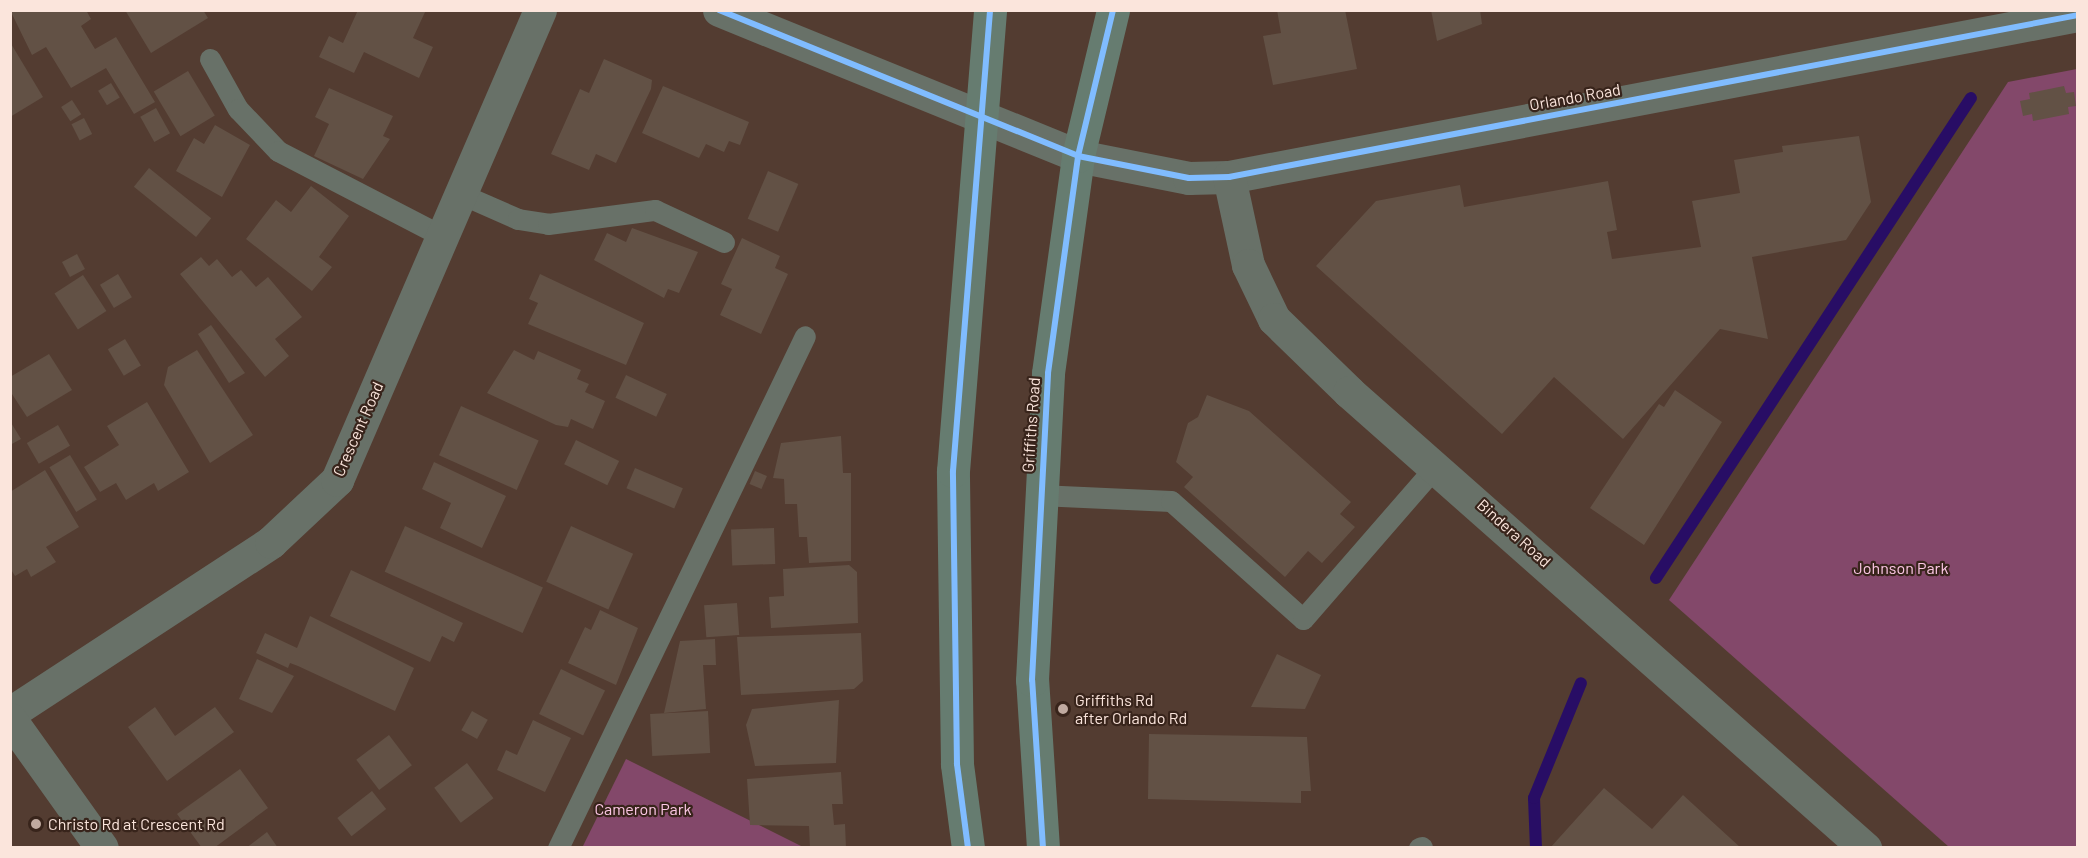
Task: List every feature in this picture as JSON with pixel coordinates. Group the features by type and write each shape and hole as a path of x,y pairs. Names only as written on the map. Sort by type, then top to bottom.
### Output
{"highway":[{"path":"968,848 957,753 953,471 990,10"},
{"name":"Griffiths Road","path":"1043,848 1032,680 1039,495 1048,373 1078,156 1113,10"}],"street":[{"name":"Crescent Road","path":"10,713 271,542 337,480 540,10"},
{"name":"Orlando Road","path":"719,10 982,119 1078,156 1144,173 1229,177 2078,15"},
{"name":"Bindera Road","path":"1229,177 1248,265 1274,319 1349,392 1437,465 1865,848"},
{"path":"10,719 102,848"}],"lane":[{"path":"210,59 238,109 278,151 442,236"},
{"path":"461,194 518,219 548,224 655,210 724,242"},
{"path":"558,848 805,336"},
{"path":"1039,495 1171,501 1303,619 1437,465"}],"green space":[{"name":"Johnson Park","path":"2077,69 2077,847 1949,847 1669,600 2008,82"},
{"name":"Cameron Park","path":"626,759 803,847 582,848"}],"building":[{"path":"10,10 86,10 91,19 81,26 95,49 116,37 155,102 134,114 106,68 71,88 46,47 32,55"},
{"path":"125,10 203,10 208,18 151,53"},
{"path":"358,10 426,10 413,38 433,47 419,78 364,52 354,73 319,57 329,36 343,43"},
{"path":"1277,10 1345,10 1357,69 1273,85 1263,36 1281,33"},
{"path":"1431,10 1480,10 1482,24 1437,41"},
{"path":"10,42 43,97 10,117"},
{"path":"604,59 652,80 651,89 616,163 596,154 589,170 551,154 580,89 589,93"},
{"path":"188,71 215,116 180,136 154,92"},
{"path":"111,83 120,98 107,105 98,91"},
{"path":"663,86 749,122 740,145 729,141 724,152 706,144 699,158 642,133"},
{"path":"2064,86 2066,93 2074,92 2076,106 2068,107 2069,114 2033,121 2032,114 2023,116 2020,101 2030,99 2029,93"},
{"path":"329,88 393,116 383,136 390,139 363,179 314,156 329,124 315,117"},
{"path":"72,100 81,114 70,121 61,107"},
{"path":"156,108 170,133 154,142 140,117"},
{"path":"84,118 92,134 80,140 72,124"},
{"path":"215,125 250,145 222,197 176,171 194,138 204,144"},
{"path":"1859,136 1871,202 1846,240 1752,257 1768,339 1720,329 1623,439 1554,377 1502,434 1316,266 1376,201 1460,185 1464,207 1608,181 1617,230 1607,232 1612,259 1701,247 1692,201 1740,193 1734,160 1783,152 1782,146"},
{"path":"149,168 211,218 196,237 134,187"},
{"path":"768,171 798,184 778,232 748,219"},
{"path":"311,186 349,216 319,257 332,267 312,291 246,239 276,200 291,212"},
{"path":"632,228 698,252 679,293 668,289 664,298 594,260 607,233 626,242"},
{"path":"742,238 780,256 775,268 788,274 761,334 720,315 732,289 721,284"},
{"path":"77,254 85,269 70,277 62,262"},
{"path":"201,257 209,266 217,259 232,277 241,270 256,287 268,277 302,317 275,339 289,356 265,377 180,274"},
{"path":"118,274 132,297 114,308 100,285"},
{"path":"540,274 644,323 626,365 528,324 538,303 529,299"},
{"path":"83,275 106,311 78,330 54,294"},
{"path":"211,325 245,373 229,383 198,334"},
{"path":"125,339 141,366 124,376 108,349"},
{"path":"197,350 253,435 210,463 164,385 168,367"},
{"path":"514,350 534,360 538,351 581,370 577,379 589,384 585,392 605,401 593,429 571,419 568,427 556,425 487,393"},
{"path":"49,354 72,390 27,417 10,391 10,377"},
{"path":"626,375 667,394 656,417 615,398"},
{"path":"1675,390 1722,422 1644,545 1590,508 1659,404 1664,407"},
{"path":"1207,395 1249,411 1351,502 1340,514 1355,527 1322,563 1308,551 1285,577 1184,487 1193,477 1176,462 1188,423 1198,417"},
{"path":"147,402 189,472 158,491 154,483 126,500 116,483 100,492 84,467 119,445 107,426"},
{"path":"461,406 539,441 517,490 439,455"},
{"path":"10,421 21,439 10,445"},
{"path":"58,425 70,446 39,464 27,443"},
{"path":"841,436 843,473 851,473 851,561 809,563 807,537 799,537 797,504 785,504 784,479 773,478 781,443"},
{"path":"576,440 619,461 607,485 564,464"},
{"path":"70,455 97,500 76,512 49,467"},
{"path":"434,462 506,496 482,548 440,528 451,503 422,489"},
{"path":"635,468 683,488 674,509 626,488"},
{"path":"45,470 79,527 46,547 56,562 31,577 27,569 15,576 10,568 10,492"},
{"path":"755,471 767,476 761,489 750,484"},
{"path":"405,526 543,587 523,633 385,572"},
{"path":"571,526 633,554 608,609 546,582"},
{"path":"774,528 775,564 732,565 731,530"},
{"path":"849,565 857,572 858,623 771,628 769,597 784,596 783,569"},
{"path":"351,570 463,623 454,642 442,636 430,662 330,616"},
{"path":"737,603 739,635 706,637 704,605"},
{"path":"600,610 638,628 616,685 568,663 585,627 591,630"},
{"path":"310,616 414,668 395,711 298,666 290,663 288,668 256,653 265,633 297,648"},
{"path":"861,633 863,681 854,689 741,695 737,637"},
{"path":"715,639 716,665 703,665 706,709 664,713 680,641"},
{"path":"1277,654 1321,675 1305,709 1251,707"},
{"path":"257,659 294,676 272,713 239,699"},
{"path":"561,669 605,690 583,735 539,714"},
{"path":"839,700 836,763 755,766 746,725 752,709"},
{"path":"155,707 175,736 215,707 234,732 167,781 128,727"},
{"path":"472,711 488,720 477,739 461,730"},
{"path":"708,711 710,753 652,756 650,714"},
{"path":"533,720 571,738 545,792 497,770 506,750 517,755"},
{"path":"1149,734 1307,737 1311,791 1301,791 1301,803 1148,799"},
{"path":"389,735 412,765 379,790 356,760"},
{"path":"467,763 493,798 461,823 434,788"},
{"path":"240,769 268,808 214,848 202,848 177,814"},
{"path":"841,772 843,804 832,804 834,825 845,824 846,848 810,848 809,826 750,825 747,779"},
{"path":"1604,788 1652,829 1683,795 1741,848 1550,848"},
{"path":"372,791 386,809 351,836 337,818"},
{"path":"267,832 278,848 246,848"}],"waterway":[{"path":"1656,578 1971,98"},
{"path":"1536,848 1534,798 1581,683"}],"cycle path":[{"path":"719,10 1078,156 1189,178 1229,177 2078,15"},
{"path":"968,848 957,764 953,471 990,10"},
{"path":"1043,848 1032,680 1048,373 1078,156 1113,10"}],"place":[{"name":"Griffiths Rd after Orlando Rd","path":"1063,709"},
{"name":"Christo Rd at Crescent Rd","path":"36,824"}]}
